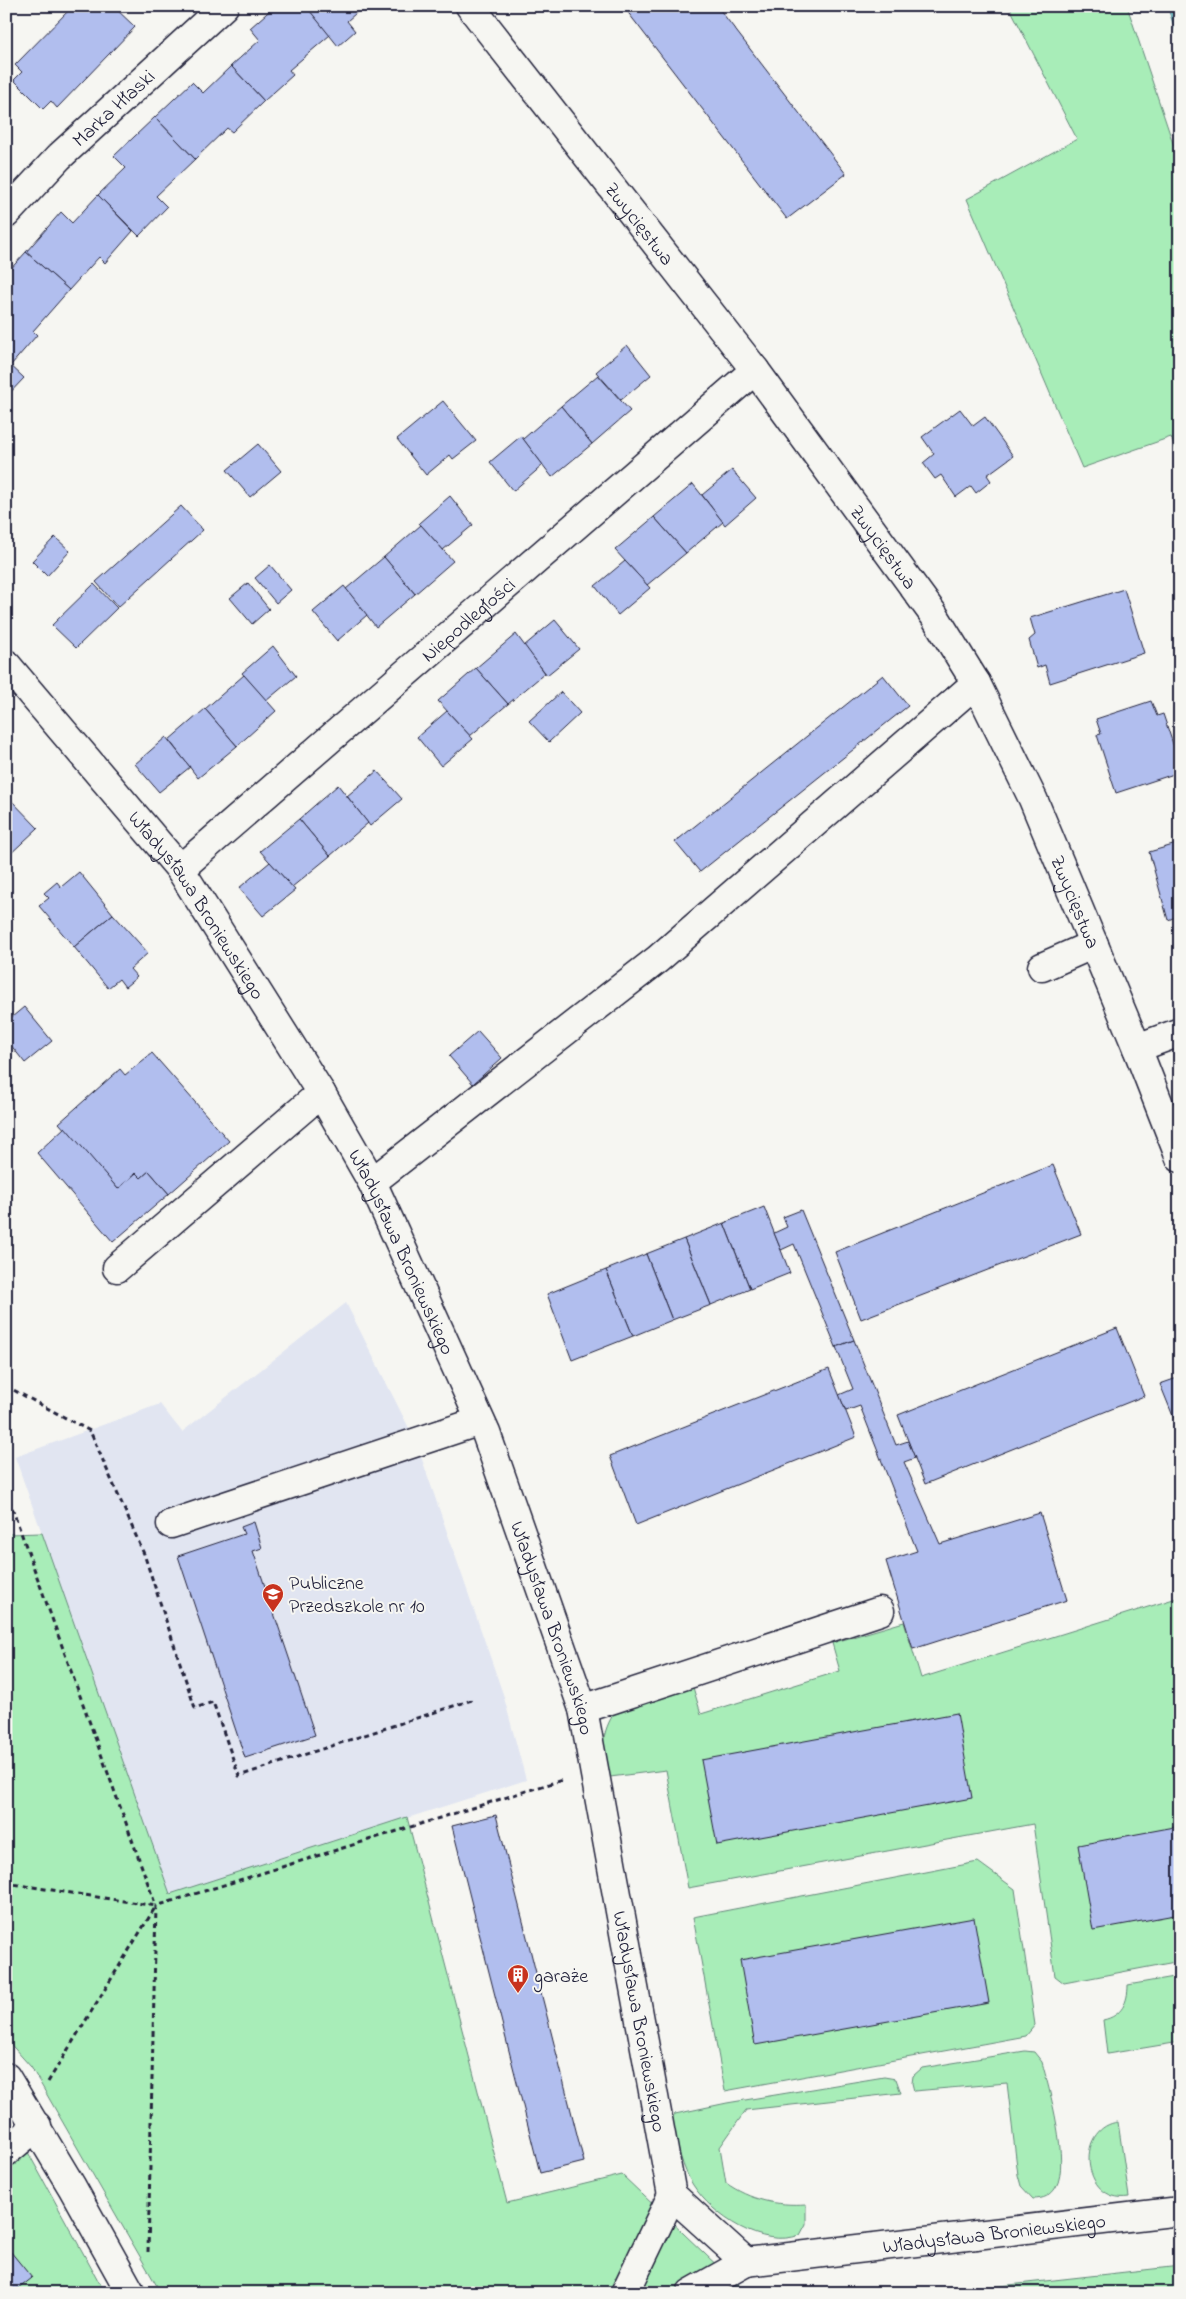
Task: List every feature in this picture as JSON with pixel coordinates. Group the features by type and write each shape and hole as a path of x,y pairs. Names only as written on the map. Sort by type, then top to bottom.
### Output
{"street":[{"name":"Marka Hłaski","path":"6,214 59,157 224,6"},
{"name":"Zwycięstwa","path":"470,6 755,370 934,616 976,683 1033,799 1137,1048 1180,1158"},
{"name":"Niepodległości","path":"180,869 755,370"},
{"name":"Władysława Broniewskiego","path":"6,664 180,869 321,1093 372,1182 480,1421 569,1664 583,1709 672,2195"},
{"path":"372,1182 658,959 976,683"},
{"path":"1042,967 1094,944"},
{"path":"1137,1048 1180,1032"},
{"path":"117,1268 321,1093"},
{"path":"171,1524 480,1421"},
{"path":"583,1709 880,1611"},
{"path":"6,2077 33,2120 131,2293"},
{"path":"6,2152 33,2120"},
{"path":"625,2293 672,2195 746,2262 691,2293"},
{"name":"Władysława Broniewskiego","path":"746,2262 1180,2210"}],"path":[{"path":"6,1386 90,1431 144,1554 195,1708 213,1702 239,1776 472,1700"},
{"path":"6,1492 156,1906 148,2253"},
{"path":"6,1883 156,1906 594,1770"},
{"path":"33,2120 156,1906"}],"shaded area":[{"name":"Publiczne Przedszkole nr 10","path":"346,1303 416,1442 503,1694 526,1780 170,1894 15,1457 160,1404 182,1432"}],"green space":[{"path":"1009,6 1127,6 1180,164 1180,461 1171,437 1082,468 967,199 1077,139"},
{"path":"42,1533 170,1894 407,1817 507,2203 622,2175 746,2293 161,2293 31,2067 6,2039 6,1534"},
{"path":"1180,1597 1180,1961 1064,1983 1055,1976 1033,1824 688,1888 666,1770 610,1777 606,1769 603,1744 607,1727 615,1712 692,1684 701,1714 840,1671 832,1643 904,1622 921,1678"},
{"path":"978,1862 1015,1889 1035,2025 1026,2036 725,2091 693,1917"},
{"path":"1180,1976 1180,2042 1107,2054 1103,2020 1115,2015 1123,2007 1127,1997 1128,1985"},
{"path":"1025,2051 1034,2052 1042,2062 1060,2144 1060,2176 1056,2187 1049,2195 1037,2199 1033,2199 1021,2186 1018,2175 1007,2083 914,2091 912,2083 913,2076 922,2068"},
{"path":"884,2077 896,2079 901,2093 746,2110 720,2147 726,2183 735,2189 764,2201 806,2204 806,2224 800,2235 785,2238 770,2237 755,2234 740,2227 713,2208 702,2197 689,2178 672,2127 671,2119 675,2114 727,2103"},
{"path":"6,2112 105,2293 6,2293"},
{"path":"1118,2122 1129,2197 1113,2196 1101,2189 1093,2178 1089,2164 1090,2150 1095,2137 1104,2127"},
{"path":"1180,2266 1180,2293 937,2293"}],"water":[{"path":"1167,6 1180,6 1180,43"}],"building":[{"path":"73,6 113,6 135,27 57,108 51,101 43,109 14,80 22,72 15,65"},
{"path":"275,6 306,6 330,35 289,70 293,75 264,101 231,66 260,40 250,28"},
{"path":"306,6 364,6 347,21 355,31 338,46"},
{"path":"623,6 717,6 846,174 787,219"},
{"path":"231,66 264,101 232,132 227,128 195,159 155,117 192,82 203,93"},
{"path":"155,117 195,159 156,196 167,207 139,236 98,195 126,168 114,156"},
{"path":"98,195 133,231 105,263 99,257 69,290 26,252 61,212 72,223"},
{"path":"26,252 69,290 33,331 37,335 11,365 6,361 6,274"},
{"path":"627,345 651,375 621,400 596,372"},
{"path":"6,361 24,378 6,397"},
{"path":"598,375 630,411 592,444 561,406"},
{"path":"443,401 476,441 453,459 450,455 426,475 397,439"},
{"path":"561,406 592,444 552,477 523,439"},
{"path":"960,409 973,426 985,417 1013,456 987,475 991,481 976,493 971,486 956,497 941,475 935,479 923,463 934,454 922,437"},
{"path":"521,436 543,465 513,491 490,462"},
{"path":"258,444 281,471 250,497 227,470"},
{"path":"732,470 756,498 725,525 702,495"},
{"path":"693,484 723,522 686,553 654,517"},
{"path":"450,496 473,525 443,550 419,523"},
{"path":"181,506 203,530 118,607 96,582"},
{"path":"654,517 686,553 647,585 615,550"},
{"path":"421,525 453,561 415,594 384,557"},
{"path":"55,537 70,551 47,576 32,561"},
{"path":"384,557 415,594 376,627 346,589"},
{"path":"625,561 650,588 618,615 595,586"},
{"path":"270,565 291,590 276,603 255,578"},
{"path":"248,583 269,609 252,624 230,598"},
{"path":"94,584 117,608 76,648 52,625"},
{"path":"344,586 367,615 337,641 313,612"},
{"path":"1124,589 1144,653 1050,683 1045,665 1037,668 1029,640 1035,635 1030,618"},
{"path":"555,620 579,649 547,675 524,646"},
{"path":"516,634 545,673 508,704 476,668"},
{"path":"273,646 296,676 266,701 242,673"},
{"path":"476,668 508,704 470,736 438,701"},
{"path":"244,675 276,711 237,746 205,709"},
{"path":"883,675 908,706 700,872 675,842"},
{"path":"561,692 580,713 549,742 529,721"},
{"path":"1151,701 1157,716 1163,714 1180,765 1180,772 1116,793 1097,735 1101,734 1096,719"},
{"path":"205,709 237,746 198,778 169,740"},
{"path":"447,711 473,739 441,766 417,737"},
{"path":"166,737 190,767 159,792 135,764"},
{"path":"377,771 402,799 370,826 347,796"},
{"path":"338,785 368,823 330,856 299,819"},
{"path":"6,789 12,795 9,798 38,828 6,858"},
{"path":"299,819 330,856 292,887 260,851"},
{"path":"1180,843 1180,932 1176,917 1168,920 1149,852"},
{"path":"270,862 295,890 263,916 239,888"},
{"path":"79,872 113,914 74,947 39,906 49,898 44,893 57,882 61,887"},
{"path":"113,914 148,953 130,969 137,977 125,987 119,979 108,988 74,947"},
{"path":"24,1007 52,1041 25,1063 6,1039 6,1022"},
{"path":"478,1031 502,1058 473,1084 449,1056"},
{"path":"152,1053 229,1141 169,1194 149,1171 141,1178 136,1173 118,1189 59,1123 120,1069 125,1075"},
{"path":"65,1127 118,1189 136,1173 141,1178 149,1171 169,1194 113,1242 37,1153"},
{"path":"1053,1165 1081,1234 861,1319 835,1252"},
{"path":"764,1207 790,1273 750,1289 724,1223"},
{"path":"801,1210 854,1340 836,1347 794,1244 781,1250 774,1233 787,1227 783,1217"},
{"path":"724,1223 750,1289 711,1305 684,1239"},
{"path":"684,1239 711,1305 672,1320 646,1254"},
{"path":"646,1254 672,1320 633,1336 606,1270"},
{"path":"606,1270 633,1336 572,1360 547,1294"},
{"path":"1117,1328 1144,1396 925,1484 898,1415"},
{"path":"854,1340 896,1445 908,1441 915,1458 904,1462 940,1544 1040,1513 1067,1600 913,1649 886,1561 917,1551 860,1406 846,1411 839,1395 853,1389 836,1347"},
{"path":"829,1369 856,1437 636,1525 610,1456"},
{"path":"1180,1377 1180,1420 1175,1421 1160,1384"},
{"path":"254,1522 262,1548 253,1551 315,1735 245,1758 178,1556 244,1534 241,1527"},
{"path":"957,1713 972,1798 717,1845 701,1760"},
{"name":"garaże","path":"496,1815 584,2162 540,2173 452,1826"},
{"path":"1180,1826 1180,1914 1093,1930 1078,1845"},
{"path":"974,1918 989,2003 755,2045 740,1960"},
{"path":"6,2246 32,2278 13,2293 6,2293"}],"place":[{"name":"Publiczne Przedszkole nr 10","path":"273,1613"},
{"name":"garaże","path":"518,1994"}]}
